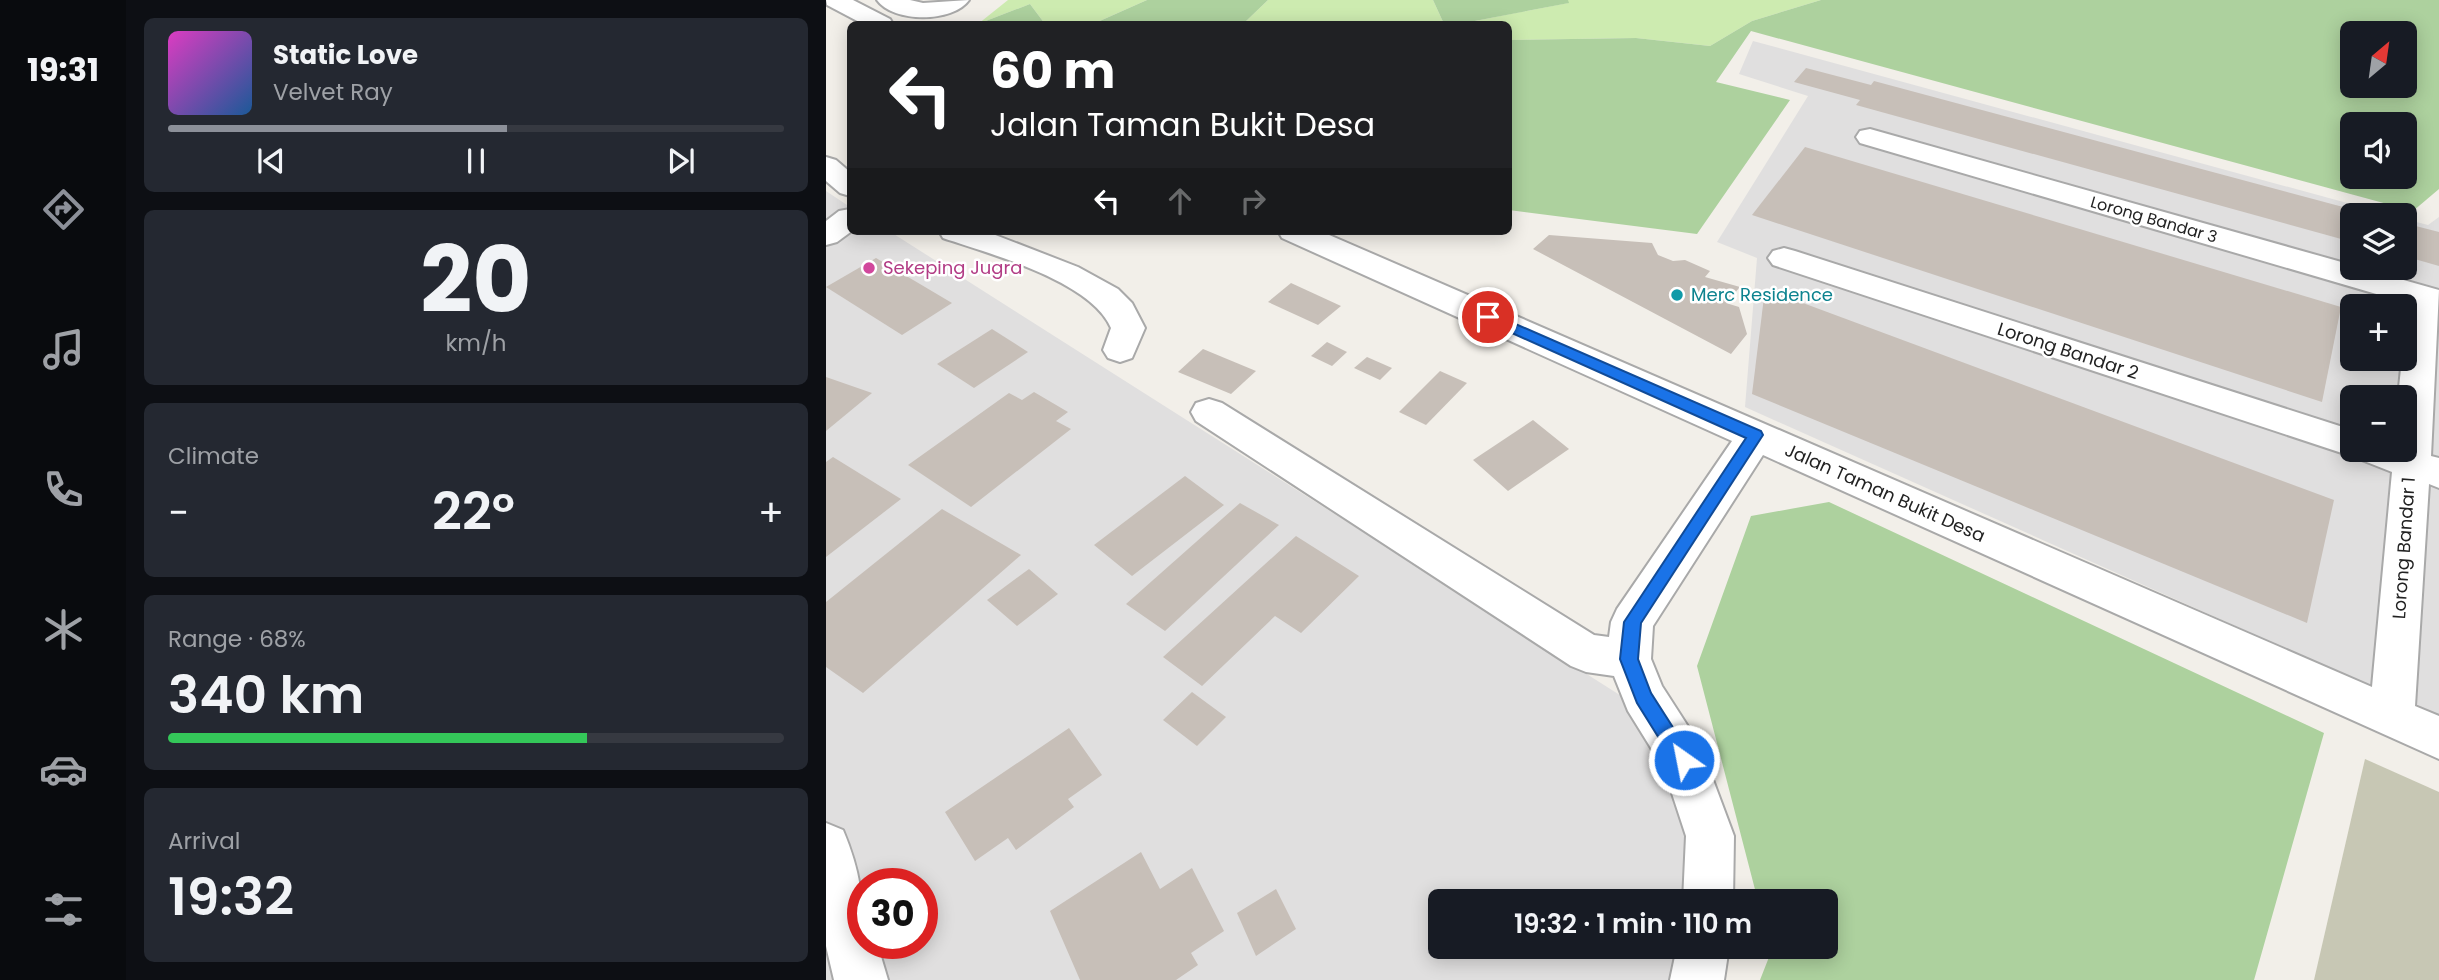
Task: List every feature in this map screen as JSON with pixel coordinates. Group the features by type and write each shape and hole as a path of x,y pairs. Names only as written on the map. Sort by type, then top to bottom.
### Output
{"street":[{"path":"835,0 875,21"},
{"path":"889,0 911,11 946,8 957,0"},
{"name":"Lorong Bandar 3","path":"1870,137 2432,299"},
{"path":"826,166 847,184"},
{"path":"826,235 847,220"},
{"path":"965,235 1030,259 1088,285 1118,308 1128,328 1120,350"},
{"name":"Jalan Taman Bukit Desa","path":"1302,235 2439,738"},
{"name":"Lorong Bandar 2","path":"1784,258 2340,440"},
{"name":"Lorong Bandar 1","path":"2392,717 2425,468 2432,299"},
{"path":"1209,412 1586,653 1629,659"},
{"path":"1708,889 1710,836 1684,760 1644,698 1629,659 1632,622 1755,435"},
{"path":"2406,462 2425,468"},
{"path":"826,847 861,980"},
{"path":"1697,980 1701,959"}],"shaded area":[{"path":"1753,41 2347,203 2340,203 2340,280 2417,280 2417,222 2428,225 2439,217 2439,717 1745,407 1757,258 1717,242 1808,96 1739,74"},
{"path":"826,191 847,205 847,235 895,235 1656,718 1692,810 1688,889 1428,889 1428,959 1683,959 1678,980 826,980"},
{"path":"2365,759 2439,792 2439,980 2314,980"}],"green space":[{"path":"1008,0 1147,0 1100,21 1043,21 1030,4 982,21"},
{"path":"1147,0 1268,0 1246,21 1100,21"},
{"path":"1268,0 1433,0 1443,21 1246,21"},
{"path":"1433,0 1568,0 1569,3 1475,21 1443,21"},
{"path":"1568,0 1821,0 1752,21 1710,46 1636,38 1512,40 1512,21 1475,21 1568,3"},
{"path":"1821,0 2439,0 2439,189 2417,208 2417,203 2384,203 1751,31 1716,82 1790,100 1697,234 1512,210 1512,40 1636,38 1710,46 1752,21"},
{"path":"1030,4 1043,21 986,21"},
{"path":"1829,502 2324,733 2254,980 1760,980 1768,959 1838,959 1838,889 1755,889 1697,666 1751,516"}],"building":[{"path":"1806,68 1871,85 1874,81 2340,206 2340,239 1856,105 1860,100 1794,82"},
{"path":"1805,147 2340,307 2322,402 1752,215"},
{"path":"2417,226 2439,232 2439,266 2417,260"},
{"name":"Merc Residence","path":"1549,235 1652,243 1658,255 1673,261 1685,260 1710,271 1705,277 1740,287 1726,303 1739,307 1747,334 1731,354 1533,249"},
{"path":"876,258 952,303 902,335 826,287"},
{"path":"1291,283 1341,306 1318,325 1268,302"},
{"path":"1765,289 2334,500 2307,623 1752,394"},
{"path":"992,329 1028,352 974,388 937,364"},
{"path":"1327,342 1347,352 1332,366 1311,356"},
{"path":"1203,349 1256,371 1231,394 1178,372"},
{"path":"1367,357 1392,368 1380,380 1354,368"},
{"path":"1440,371 1467,383 1426,425 1399,412"},
{"path":"826,377 872,393 826,431"},
{"path":"1034,392 1068,412 1056,421 1071,429 971,507 908,465 1009,393 1022,400"},
{"path":"1533,420 1569,449 1508,491 1473,460"},
{"path":"833,457 901,499 826,557 826,462"},
{"path":"1185,476 1224,505 1132,576 1094,545"},
{"path":"1240,503 1279,525 1165,631 1126,604"},
{"path":"942,509 1021,555 863,693 826,667 826,602"},
{"path":"1296,536 1359,576 1301,633 1275,616 1202,686 1163,657"},
{"path":"1029,569 1058,594 1017,626 987,600"},
{"path":"1192,692 1226,717 1197,746 1163,720"},
{"path":"1069,728 1102,775 1068,799 1074,807 1016,850 1008,838 975,861 945,812"},
{"path":"1141,852 1160,889 1192,868 1224,931 1191,953 1198,965 1176,980 1080,980 1050,911"},
{"path":"1276,889 1296,929 1256,956 1237,913"}],"place":[{"name":"Sekeping Jugra","path":"869,268"},
{"name":"Merc Residence","path":"1677,295"}],"route":[{"path":"1488,317 1755,435 1632,622 1629,659 1644,698 1684,760"}]}
